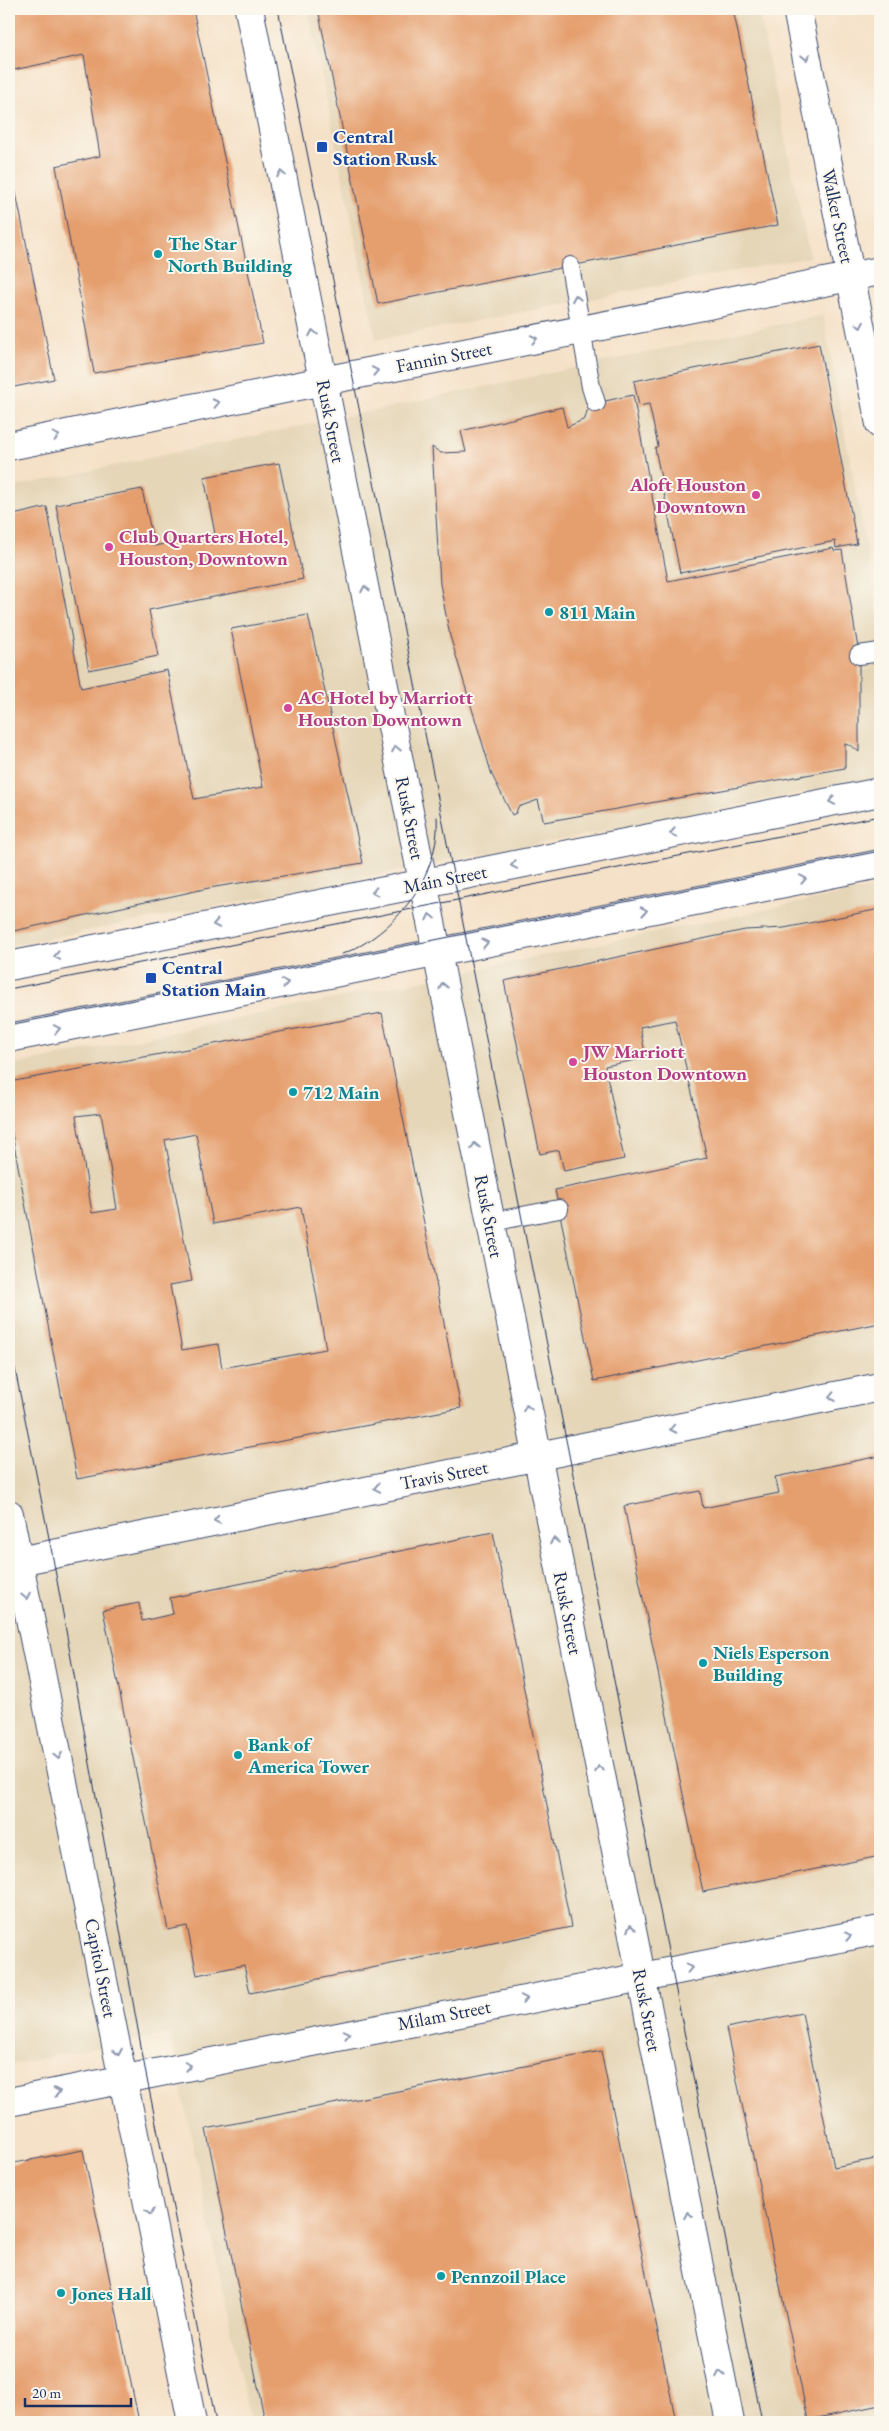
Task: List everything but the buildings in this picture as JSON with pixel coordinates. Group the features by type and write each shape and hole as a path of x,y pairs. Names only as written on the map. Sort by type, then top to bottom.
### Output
{"main road":[{"name":"Rusk Street","path":"249,9 730,2422"},
{"name":"Walker Street","path":"797,9 880,424"},
{"name":"Fannin Street","path":"9,446 323,381 880,271"},
{"name":"Main Street","path":"9,966 880,792"},
{"path":"9,1038 880,864"},
{"name":"Travis Street","path":"14,1562 880,1387"},
{"name":"Capitol Street","path":"9,1514 14,1562 123,2079 192,2422"},
{"name":"Milam Street","path":"9,2102 880,1930"}],"lane":[{"path":"570,266 590,388 596,403"},
{"path":"859,656 880,652"},
{"path":"490,1222 559,1209"}],"shaded area":[{"path":"308,9 758,9 810,257 376,340"},
{"path":"823,315 880,622 880,778 9,946 9,488"},
{"path":"880,886 880,2422 250,2422 170,2033 9,2065 9,1066"}],"tram line":[{"path":"278,9 434,778 762,2422"},
{"path":"9,989 880,816"},
{"path":"342,954 380,933 411,900 423,880 431,860 436,838 437,817"},
{"path":"9,1025 880,851"},
{"path":"9,1339 52,1553 146,2074 216,2422"}],"place":[{"name":"Central Station Rusk","path":"322,147"},
{"name":"The Star North Building","path":"158,254"},
{"name":"Aloft Houston Downtown","path":"756,495"},
{"name":"Club Quarters Hotel, Houston, Downtown","path":"109,547"},
{"name":"811 Main","path":"549,612"},
{"name":"AC Hotel by Marriott Houston Downtown","path":"288,708"},
{"name":"Central Station Main","path":"151,978"},
{"name":"JW Marriott Houston Downtown","path":"573,1062"},
{"name":"712 Main","path":"293,1092"},
{"name":"Niels Esperson Building","path":"703,1663"},
{"name":"Bank of America Tower","path":"238,1755"},
{"name":"Pennzoil Place","path":"441,2276"},
{"name":"Jones Hall","path":"61,2293"}]}
